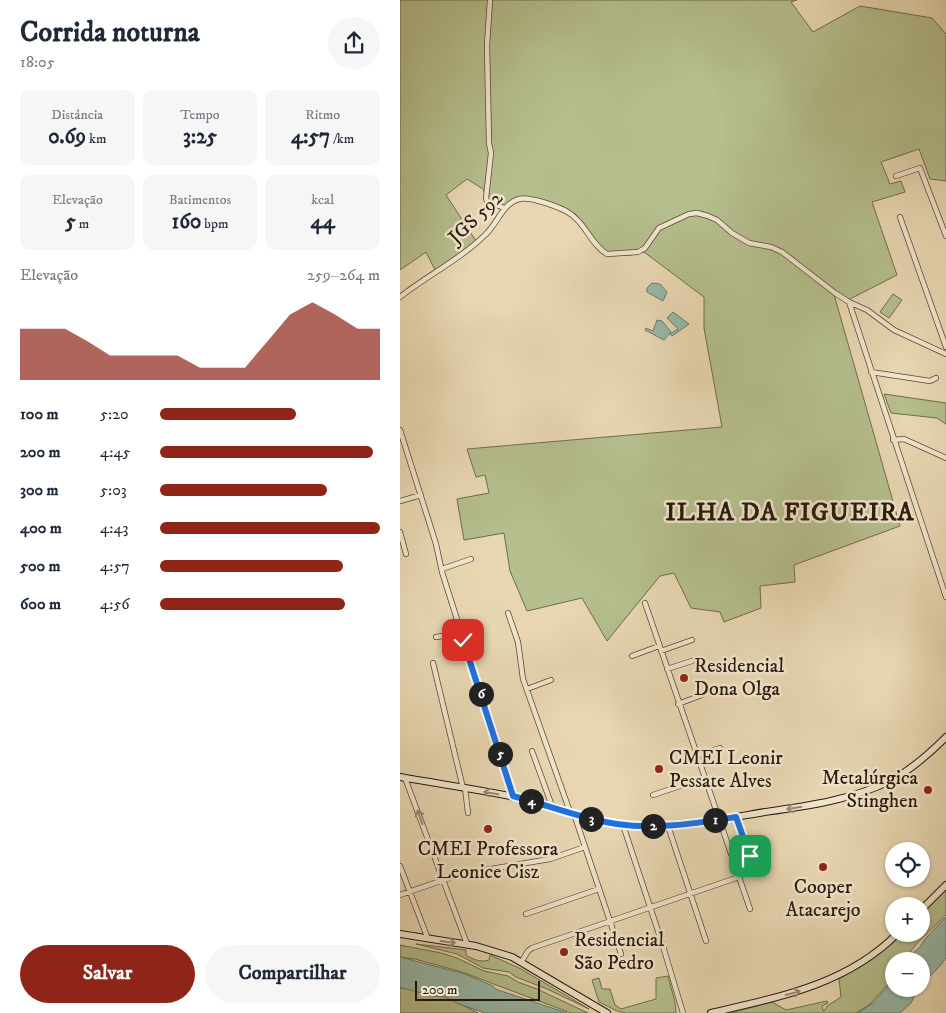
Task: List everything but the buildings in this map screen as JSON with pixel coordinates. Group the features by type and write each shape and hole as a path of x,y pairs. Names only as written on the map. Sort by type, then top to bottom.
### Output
{"main road":[{"path":"402,777 513,796 594,820 624,825 668,826 719,820 838,800 873,788 903,774 946,737"},
{"path":"930,901 946,885"},
{"path":"400,934 468,944 500,952 522,962 607,1013"},
{"path":"711,1013 800,991 824,982 861,963 887,942"}],"street":[{"path":"490,0 487,45 491,152 486,198 487,201 504,208"},
{"path":"896,176 920,168 946,236"},
{"name":"JGS 592","path":"400,297 440,271 486,234 504,208 514,200 528,198 564,210 581,223 597,246 607,254 638,252 649,244 659,228 680,217 697,213 717,220 732,233 754,245 771,247 782,252 849,302"},
{"path":"900,216 946,347"},
{"path":"849,302 867,310 894,330 946,354"},
{"path":"849,302 946,597"},
{"path":"871,372 930,381 936,378"},
{"path":"400,430 436,544 461,633 513,796"},
{"path":"893,440 904,439 945,459"},
{"path":"400,501 421,495"},
{"path":"400,532 406,554"},
{"path":"442,570 471,559"},
{"path":"644,602 750,909"},
{"path":"508,613 518,642 521,671 585,847 620,954"},
{"path":"436,637 461,633"},
{"path":"632,656 692,640"},
{"path":"667,670 692,661"},
{"path":"433,663 464,788 468,813"},
{"path":"527,688 551,680"},
{"path":"678,704 702,695"},
{"path":"696,756 720,748"},
{"path":"532,751 552,806"},
{"path":"402,777 468,944"},
{"path":"653,795 704,778"},
{"path":"736,817 750,856"},
{"path":"624,825 682,1013"},
{"path":"668,826 706,940"},
{"path":"400,895 461,874 550,859 585,847"},
{"path":"400,866 428,939"},
{"path":"522,962 528,951 532,948 739,877"},
{"path":"526,914 599,889"}],"green space":[{"path":"400,0 797,0 791,2 813,32 860,6 932,18 946,34 946,181 930,179 919,149 881,162 890,184 901,181 905,192 872,202 897,275 848,300 833,291 900,526 794,565 795,582 760,586 761,608 724,622 720,612 691,608 674,573 660,576 607,641 582,598 527,611 510,571 504,533 464,540 457,499 489,493 485,475 476,477 467,449 722,427 704,328 704,297 644,252 630,255 606,254 582,221 566,209 527,197 514,199 502,209 488,201 483,189 467,179 446,195 476,241 436,272 426,252 400,270"},
{"path":"893,294 902,300 889,318 880,312"},
{"path":"884,394 946,403 946,424 937,418 891,413"},
{"path":"946,888 946,915 930,930 930,904"},
{"path":"892,942 918,942 910,952 885,952 885,988 869,1005 856,1013 730,1013 772,1002 786,1010 827,1001 828,1003 822,1006 823,1011 841,997 839,979 875,956"},
{"path":"416,944 466,950 466,955 480,961 489,960 490,955 521,969 589,1009 516,977 509,972 483,968 457,954"},
{"path":"400,945 441,953 457,958 484,971 508,976 588,1013 571,1013 462,972 415,959 400,957"},
{"path":"668,976 676,1013 626,1013 617,1011 599,1002 592,980 599,978 602,989 610,989 615,1005 621,1009 656,999 656,978"},
{"path":"400,988 411,989 430,996 442,995 478,1013 400,1013"}],"shaded area":[{"path":"652,283 660,284 667,292 663,301 647,292 647,288"},
{"path":"673,312 689,324 672,336 670,334 678,329 667,318"},
{"path":"657,320 662,321 671,332 664,340 645,330 646,328 653,331"},
{"path":"946,917 946,958 930,976 930,952 914,952 923,942 930,942 930,934"},
{"path":"400,957 465,974 493,986 495,989 567,1013 485,1013 445,997 402,988 400,987"},
{"path":"885,990 885,997 914,997 911,1003 900,1013 858,1013 873,1003"}],"place":[{"name":"Residencial Dona Olga","path":"684,678"},
{"name":"CMEI Leonir Pessate Alves","path":"659,769"},
{"name":"Metalúrgica Stinghen","path":"928,790"},
{"name":"CMEI Professora Leonice Cisz","path":"488,829"},
{"name":"Cooper Atacarejo","path":"823,867"},
{"name":"Residencial São Pedro","path":"564,952"}],"district":[{"name":"ILHA DA FIGUEIRA","path":"790,512"}],"route":[{"path":"463,640 513,796 594,820 624,825 680,826 736,817 750,856"}]}
